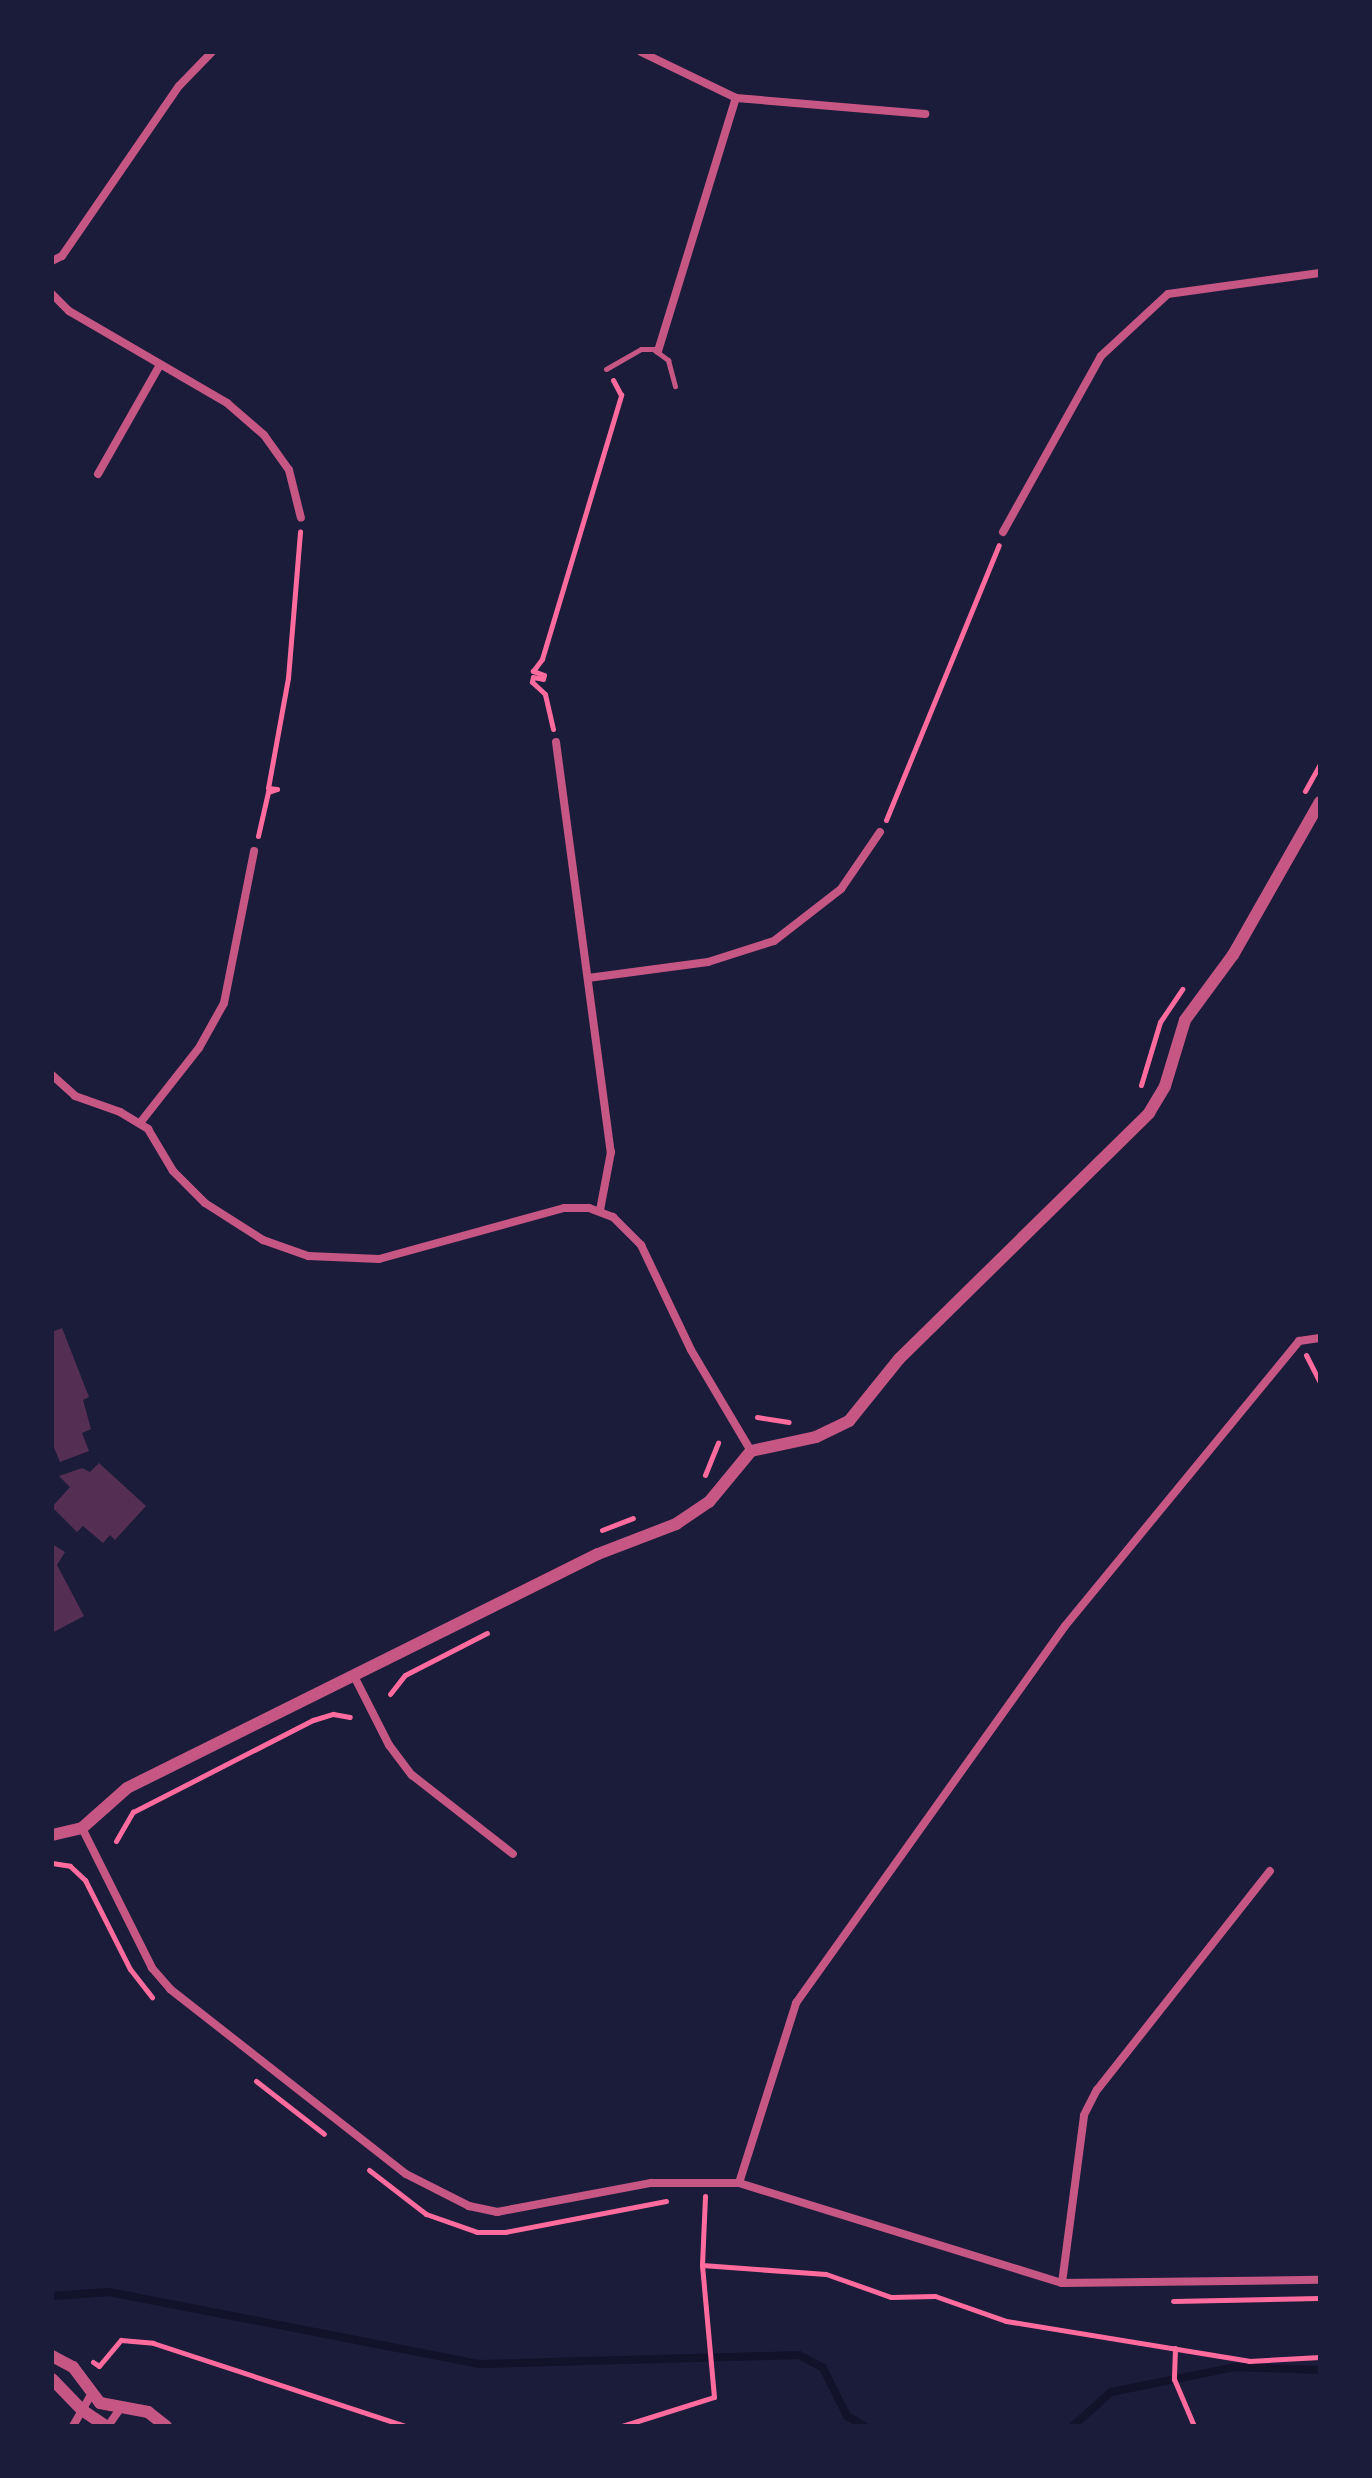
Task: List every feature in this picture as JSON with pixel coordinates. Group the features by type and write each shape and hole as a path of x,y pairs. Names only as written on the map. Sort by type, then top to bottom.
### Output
{"street":[{"path":"52,261 62,256 179,86 212,52"},
{"path":"641,52 736,98 925,114"},
{"path":"658,351 736,98"},
{"path":"1003,532 1101,356 1168,294 1320,273"},
{"path":"52,294 69,311 227,403 264,435 289,470 301,518"},
{"path":"98,474 160,365"},
{"path":"556,742 611,1152 600,1210"},
{"path":"52,1835 82,1828 127,1788 355,1678 598,1554 676,1524 709,1502 751,1451 816,1437 849,1421 899,1359 1149,1113 1165,1086 1185,1020 1233,955 1320,802"},
{"path":"588,978 708,962 774,941 841,889 880,832"},
{"path":"140,1123 199,1048 224,1003 254,851"},
{"path":"52,1075 75,1096 140,1123 156,1138 192,1193 249,1233 308,1256 379,1259 564,1208 600,1210 625,1224 641,1245 691,1350 751,1451"},
{"path":"739,2183 796,2003 1065,1626 1299,1341 1320,1338"},
{"path":"355,1678 389,1745 412,1775 513,1854"},
{"path":"82,1828 152,1968 170,1989 406,2174 469,2206 497,2212 651,2183 739,2183 1062,2283 1320,2280"},
{"path":"1062,2283 1084,2115 1097,2090 1270,1871"},
{"path":"52,2356 73,2367 91,2395 119,2410 148,2412 166,2426"},
{"path":"52,2379 82,2410 107,2426 119,2410"},
{"path":"73,2426 91,2395"}],"lane":[{"path":"606,369 641,349 658,351 671,364 675,386"}],"path":[{"path":"556,742 545,694 532,682 533,677 543,679 544,675 533,671 542,659 621,395 606,369"},
{"path":"254,851 268,792 277,789 268,788 288,678 301,518"},
{"path":"880,832 986,587 1003,532"},
{"path":"1300,800 1320,764"},
{"path":"1136,1097 1160,1022 1186,984"},
{"path":"1299,1341 1320,1383"},
{"path":"757,1417 795,1421"},
{"path":"390,1694 405,1675 487,1633"},
{"path":"116,1841 133,1812 313,1720 333,1714 350,1717"},
{"path":"622,2426 714,2397 702,2265 706,2183"},
{"path":"702,2265 826,2274 891,2297 935,2296 1006,2321 1249,2361 1320,2357"},
{"path":"87,2359 99,2366 121,2340 153,2343 406,2426"},
{"path":"1175,2348 1174,2379 1194,2426"},
{"path":"644,2418 646,2426"}],"building":[{"path":"62,1328 89,1397 83,1400 91,1429 82,1433 89,1451 60,1462 52,1443 52,1332"},
{"path":"99,1463 146,1506 115,1540 110,1535 103,1543 83,1526 77,1532 52,1507 70,1487 59,1476 82,1468 90,1472"},
{"path":"52,1544 65,1552 57,1565 84,1616 52,1633"}],"waterway":[{"path":"52,2296 109,2292 481,2364 799,2355 823,2368 847,2416 864,2426"},
{"path":"1073,2426 1111,2392 1235,2367 1320,2370"}]}
